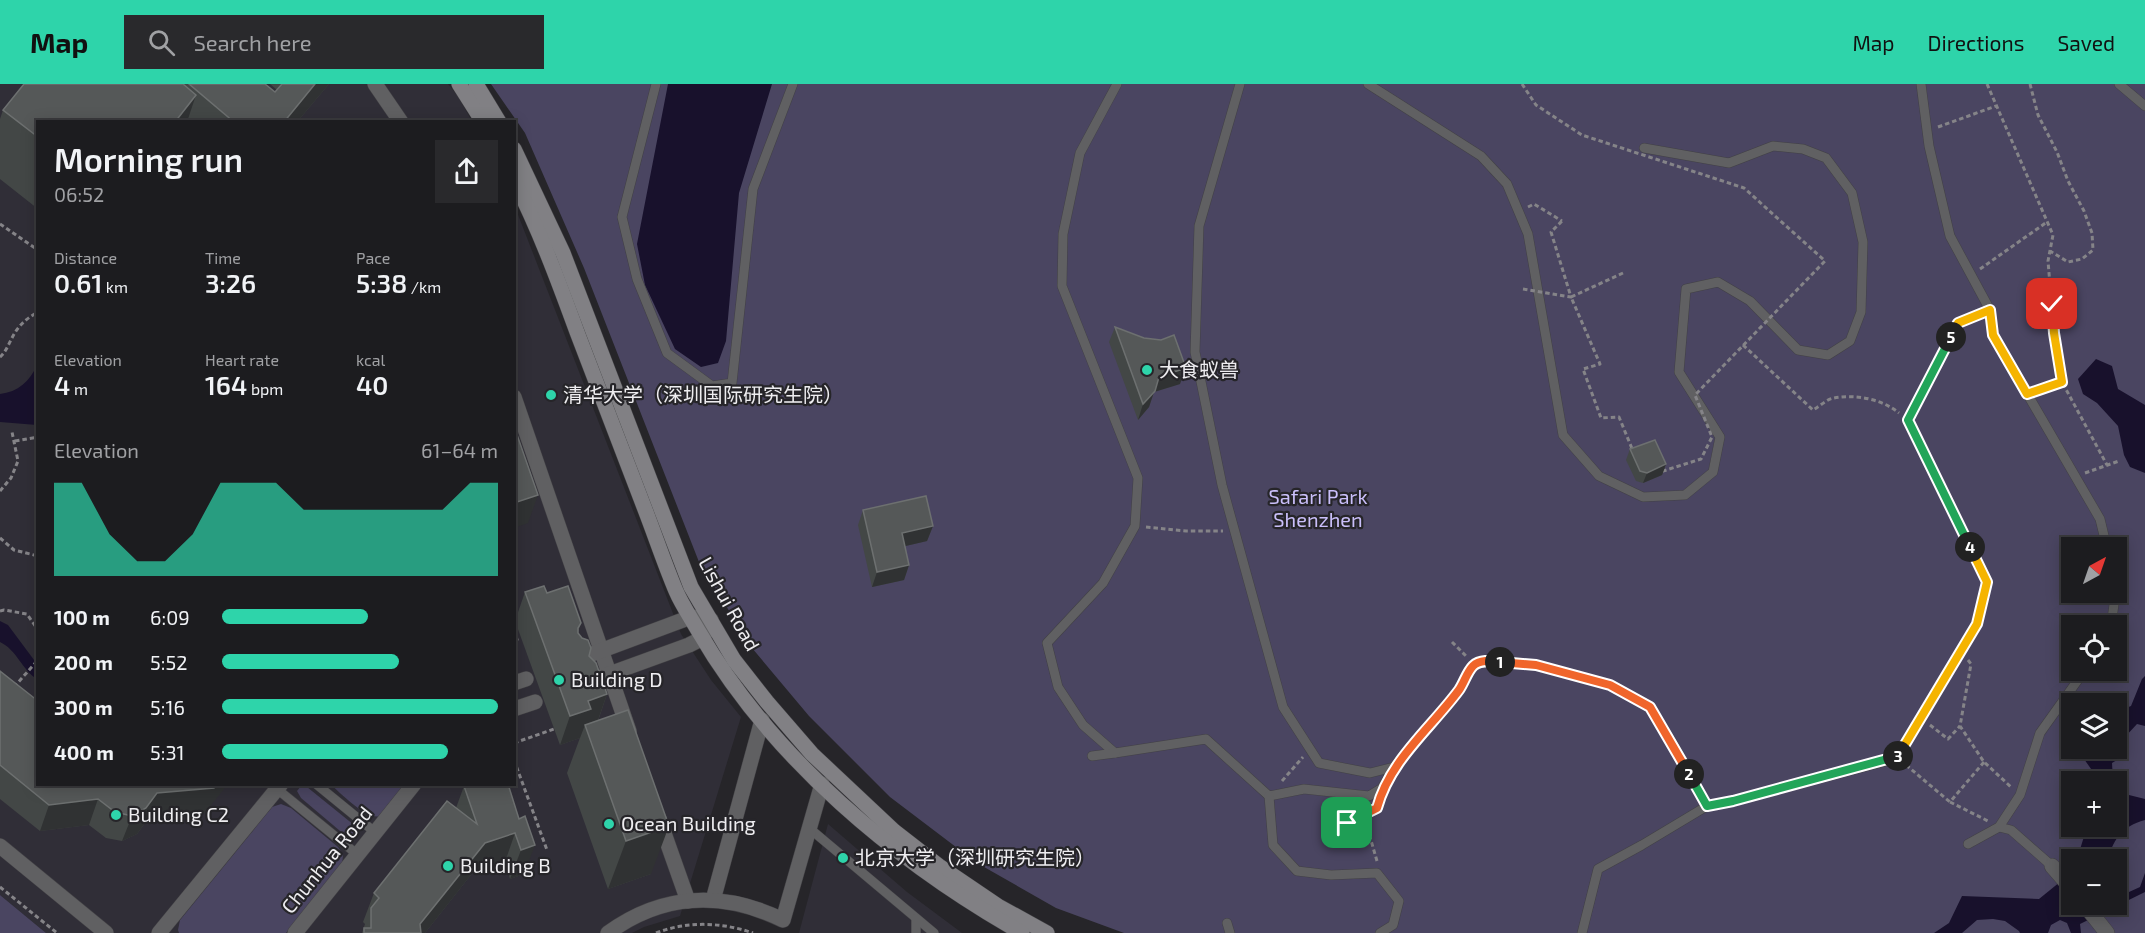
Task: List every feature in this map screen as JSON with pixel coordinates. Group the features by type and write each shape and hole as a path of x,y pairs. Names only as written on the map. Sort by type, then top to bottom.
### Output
{"main road":[{"path":"459,84 482,120"},
{"path":"476,84 498,120"},
{"name":"Lishui Road","path":"516,153 563,253 692,587 734,660 812,754 894,831 939,866 998,906 1047,933"},
{"name":"Lishui Road","path":"516,184 549,256 677,593 720,666 762,720 822,784 892,845 930,874 990,915 1022,933"}],"street":[{"path":"375,84 400,120"},
{"path":"516,403 633,741"},
{"path":"578,659 691,617 711,620 703,638 588,682"},
{"path":"516,708 535,702"},
{"path":"713,900 762,720"},
{"path":"608,933 651,909 688,901 713,900 749,906 783,920 822,784"},
{"name":"Chunhua Road","path":"294,933 412,786"},
{"path":"159,933 279,787"},
{"path":"655,808 688,901"},
{"path":"0,846 106,933"},
{"path":"2052,866 2061,876"},
{"path":"2093,915 2108,933"}],"lane":[{"path":"656,84 622,217 636,279 667,353 712,386 732,383 753,189 793,84"},
{"path":"1115,753 1083,725 1058,687 1047,643 1103,583 1135,526 1138,478 1062,286 1064,234 1080,153 1117,84"},
{"path":"1240,84 1200,226 1195,352 1222,485 1283,707 1319,763 1370,773 1394,767"},
{"path":"1368,84 1481,156 1507,184 1528,234 1563,435 1599,476 1643,498 1685,495 1713,472 1720,437 1679,372 1686,289 1718,282 1750,301 1798,351 1828,355 1850,341 1861,312 1863,243 1852,194 1826,158 1803,150 1773,146 1729,163 1644,148"},
{"path":"1921,84 1928,131 1950,236 1990,310 1993,335 2100,519 2104,537"},
{"path":"2119,84 2145,105"},
{"path":"1582,933 1598,869 1707,806 1898,758 1977,624 1987,582 1908,420 1958,323 1990,310"},
{"path":"1269,796 1304,789 1370,796 1382,788 1394,767 1460,689 1474,664 1484,661 1536,665 1610,685 1650,707 1707,806"},
{"path":"1968,844 1999,827 2020,795 2040,733 2077,681"},
{"path":"1092,756 1206,739 1269,796 1273,845 1297,872 1331,875 1377,873 1399,901 1393,925 1380,933"},
{"path":"318,786 376,833"},
{"path":"279,787 357,855"},
{"path":"1999,827 2011,830 2052,866"},
{"path":"809,828 934,933"},
{"path":"916,919 916,933"}],"path":[{"path":"1522,84 1536,105 1582,135 1744,189 1825,261 1695,395 1712,437 1701,459 1659,472"},
{"path":"1987,84 2053,235 2048,261 2054,333 2062,382 2107,465"},
{"path":"2030,84 2038,115 2084,211 2092,233 2093,250 2082,259 2068,262 2049,252"},
{"path":"1928,131 1997,106"},
{"path":"1518,212 1533,204 1562,221 1551,232 1571,297 1600,364 1583,369 1601,418 1619,417 1636,458"},
{"path":"1971,275 2047,222"},
{"path":"0,224 36,249"},
{"path":"1523,289 1571,297 1623,273"},
{"path":"0,357 4,354 15,332 27,318 36,313"},
{"path":"1743,345 1813,410 1832,398 1861,397 1890,406 1908,420"},
{"path":"2027,394 2062,382"},
{"path":"0,491 11,478 18,461 12,432"},
{"path":"15,441 36,437"},
{"path":"2075,476 2119,461"},
{"path":"1135,526 1186,531 1234,531"},
{"path":"0,538 14,550 36,556"},
{"path":"0,611 27,614 36,627"},
{"path":"516,639 521,638"},
{"path":"1452,642 1474,664"},
{"path":"1921,718 1948,739 1960,726 1971,664 1960,652"},
{"path":"6,685 13,689 36,662"},
{"path":"1960,726 1984,762 2020,795"},
{"path":"516,742 554,729"},
{"path":"1269,796 1310,749"},
{"path":"1898,758 1950,802 1999,827"},
{"path":"1950,802 1984,762"},
{"path":"516,765 547,850"},
{"path":"1377,873 1377,861 1370,837 1347,823 1377,808 1382,788"},
{"path":"0,887 57,933"},
{"path":"656,933 694,924 711,924 753,933"}],"shaded area":[{"name":"清华大学（深圳国际研究生院）","path":"0,84 448,84 471,120 36,120 36,786 516,786 516,210 681,634 711,680 741,717 680,916 632,933 46,933 0,895"},
{"path":"668,84 772,84 739,193 726,341 718,363 701,367 675,349 645,285 637,244"},
{"path":"2096,359 2112,366 2118,389 2145,405 2145,473 2130,467 2124,455 2118,426 2097,403 2083,394 2078,379"},
{"path":"36,367 36,425 0,422 0,394 23,385"},
{"path":"0,621 8,625 36,663 36,678 27,671 11,650 0,642"},
{"path":"2145,676 2145,726 2137,724 2127,735 2127,708 2131,706"},
{"path":"2084,759 2118,759 2112,763 2112,771 2092,771"},
{"path":"2127,794 2145,799 2145,820 2127,828"},
{"name":"北京大学（深圳研究生院）","path":"828,824 907,892 962,933 799,933"},
{"path":"2084,837 2118,837 2111,849 2080,849"},
{"path":"2145,873 2145,892 2127,901 2127,891 2140,887"},
{"path":"2061,881 2061,915 2098,915 2080,924 2081,933 2071,933 2067,923 2060,920 2051,925 2048,933 2020,933 2005,921 1993,919 1977,920 1962,933 1934,933 1949,923 1962,896 2039,899"}],"green space":[{"name":"Safari Park Shenzhen","path":"491,84 2145,84 2145,933 1124,933 1056,908 977,863 890,797 809,716 752,648 699,562 584,268 525,133"},
{"path":"301,786 307,787 354,825 357,833 353,837 346,836 301,798 297,791"},
{"path":"332,786 406,786 393,805 383,815 377,817 363,812"},
{"path":"281,804 291,808 338,847 343,855 342,865 286,933 179,933 180,920 272,807"},
{"path":"0,895 46,933 0,933"}],"building":[{"path":"24,84 183,84 196,95 177,120 36,120 36,135 3,110"},
{"path":"189,84 265,84 275,92 282,84 315,84 286,120 232,120"},
{"path":"1115,327 1144,338 1161,340 1174,335 1186,368 1159,377 1155,391 1143,404"},
{"path":"516,432 538,495 516,502"},
{"path":"1655,440 1666,464 1647,473 1640,471 1630,449"},
{"path":"926,496 933,526 902,533 909,565 877,572 863,510"},
{"path":"544,586 547,593 568,586 581,623 578,633 582,638 588,640 591,648 589,656 596,663 607,694 588,701 591,709 570,716 525,592"},
{"path":"0,671 36,699 36,786 215,786 214,788 157,793 146,808 132,816 115,812 98,799 49,805 0,765"},
{"path":"628,710 669,826 626,841 585,725"},
{"name":"Building B","path":"464,786 509,786 519,819 525,816 535,845 521,850 515,833 485,843 420,924 421,933 364,933 364,928 371,928 371,908 379,898 374,893 447,801 477,824"}],"place":[{"name":"大食蚁兽","path":"1147,370"},
{"name":"清华大学（深圳国际研究生院）","path":"551,395"},
{"name":"Building D","path":"559,680"},
{"name":"Building C2","path":"116,815"},
{"name":"Ocean Building","path":"609,824"},
{"name":"北京大学（深圳研究生院）","path":"843,858"},
{"name":"Building B","path":"448,866"}],"route":[{"path":"1347,823 1377,808 1382,788 1394,767 1460,689 1474,664 1484,661 1536,665 1610,685 1650,707 1707,806 1898,758 1977,624 1987,582 1908,420 1958,323 1990,310 1993,335 2027,394 2062,382 2052,304"}]}
